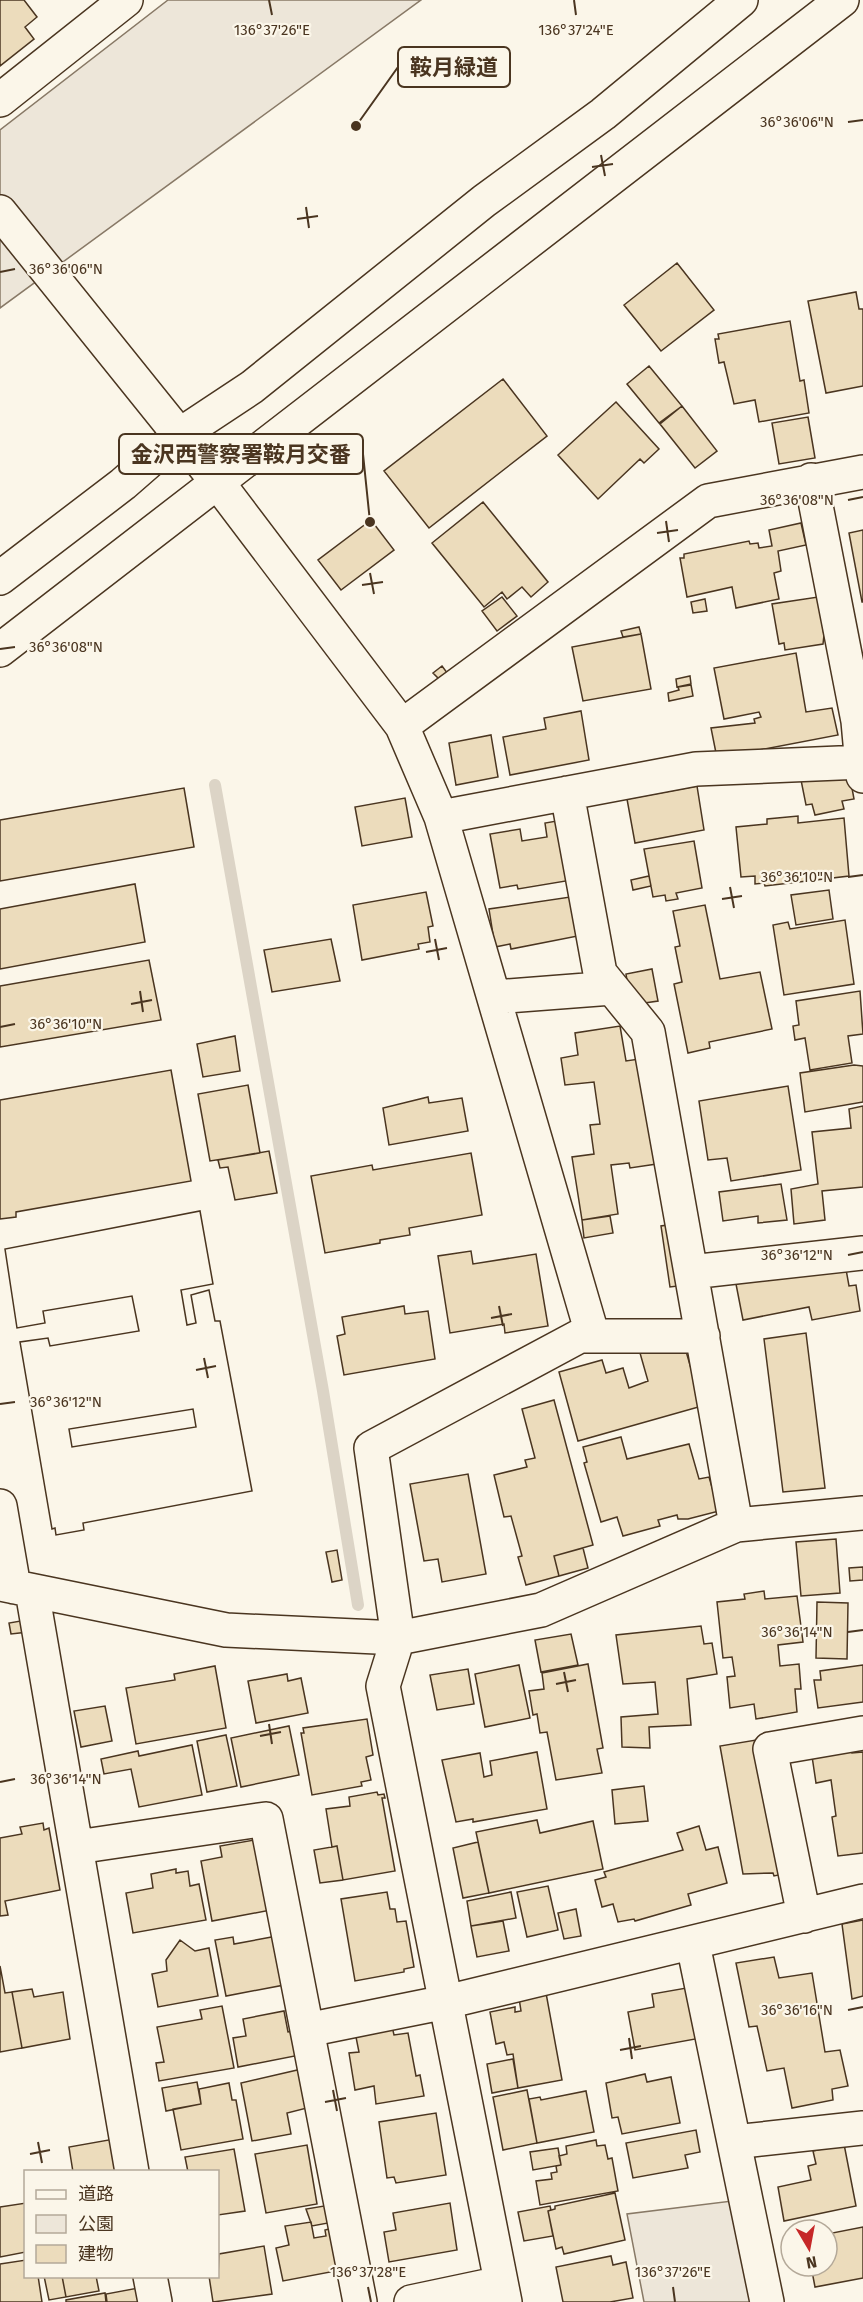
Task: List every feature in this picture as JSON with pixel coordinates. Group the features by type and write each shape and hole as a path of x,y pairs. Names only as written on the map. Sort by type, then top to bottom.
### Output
{"street":[{"path":"0,100 126,0"},
{"path":"0,578 123,484 178,436 252,387 484,201 603,114 741,0"},
{"path":"0,650 842,0"},
{"path":"0,212 218,483 402,726 441,817 591,1330 371,1448 398,1638 383,1686 503,2293 411,2302"},
{"path":"402,726 708,501 863,472"},
{"path":"441,817 696,769 862,767 858,721 811,480"},
{"path":"567,793 600,974 648,1032 736,1525"},
{"path":"494,998 612,988"},
{"path":"691,1272 863,1253"},
{"path":"580,1336 703,1336"},
{"path":"0,1506 15,1587 77,1847 132,2170"},
{"path":"15,1587 226,1630 398,1638 541,1610 736,1525 863,1513"},
{"path":"804,1916 770,1749 863,1733"},
{"path":"77,1847 266,1819 360,2302"},
{"path":"307,2030 446,2002 863,1901"},
{"path":"693,1944 767,2302"},
{"path":"734,2142 863,2128"},
{"path":"150,2278 155,2302"}],"green space":[{"path":"168,0 421,0 0,308 0,130"},
{"path":"732,2201 755,2302 644,2302 627,2214"}],"building":[{"path":"0,0 24,0 37,17 25,27 34,39 0,66"},
{"path":"677,263 714,310 661,351 624,305"},
{"path":"856,292 859,309 863,309 863,386 826,393 808,301"},
{"path":"790,321 800,381 804,380 809,413 759,422 755,400 734,404 724,362 719,363 715,339 719,339 718,334"},
{"path":"649,366 682,406 659,423 627,384"},
{"path":"503,379 547,436 429,528 384,471"},
{"path":"616,402 659,449 644,463 640,459 598,499 558,455"},
{"path":"682,406 717,451 695,468 660,424"},
{"path":"808,417 815,458 779,464 772,423"},
{"path":"483,502 548,582 531,597 522,587 507,599 502,592 484,607 432,543"},
{"path":"371,520 394,550 341,590 318,560"},
{"path":"801,523 806,545 778,551 781,571 774,573 779,599 736,608 732,587 687,597 680,558 684,558 684,554 749,541 750,544 758,543 759,548 772,546 769,530"},
{"path":"863,530 863,602 862,602 849,533"},
{"path":"502,597 517,616 497,631 482,611"},
{"path":"818,597 824,635 823,644 785,650 784,643 779,644 772,604"},
{"path":"705,599 707,611 693,613 691,602"},
{"path":"639,627 641,634 623,637 621,631"},
{"path":"641,634 651,689 583,701 572,647"},
{"path":"796,653 806,712 832,708 838,735 717,758 711,728 755,723 754,719 761,717 759,712 724,719 714,668"},
{"path":"442,666 448,674 440,680 433,673"},
{"path":"690,676 691,684 677,687 676,679"},
{"path":"691,685 693,696 669,701 668,693 679,690 678,687"},
{"path":"581,711 589,760 510,775 503,737 546,729 544,718"},
{"path":"491,735 498,777 456,785 449,743"},
{"path":"847,761 854,799 842,801 844,809 815,815 812,804 806,805 799,770"},
{"path":"697,786 704,830 635,843 627,799"},
{"path":"184,788 194,847 0,881 0,820"},
{"path":"405,798 412,837 362,846 355,807"},
{"path":"798,816 798,823 844,818 849,876 765,886 764,883 755,884 755,876 741,877 736,827 767,824 767,819"},
{"path":"568,819 578,879 518,889 517,885 500,888 490,834 520,829 522,841 547,837 545,823"},
{"path":"694,841 702,888 676,893 678,899 666,901 665,895 653,897 644,849"},
{"path":"649,876 651,886 633,890 631,880"},
{"path":"135,884 145,942 0,969 0,909"},
{"path":"829,890 833,919 796,925 791,895"},
{"path":"426,892 433,926 428,927 430,942 418,944 419,949 362,960 353,905"},
{"path":"577,896 588,934 511,949 510,944 495,947 489,909"},
{"path":"705,905 720,979 760,972 772,1029 709,1042 710,1048 688,1053 674,984 682,982 675,947 680,946 673,911"},
{"path":"845,920 854,984 784,995 773,925 788,922 790,929"},
{"path":"331,939 340,981 272,992 264,950"},
{"path":"149,960 161,1020 0,1047 0,986"},
{"path":"652,969 658,1001 631,1005 626,974"},
{"path":"860,991 863,1034 848,1036 852,1063 810,1070 805,1038 795,1040 793,1026 799,1025 796,1001"},
{"path":"620,1026 626,1061 653,1057 670,1162 630,1168 629,1163 611,1165 618,1214 582,1220 572,1157 594,1154 590,1125 600,1124 594,1082 565,1085 561,1058 578,1055 575,1033"},
{"path":"235,1036 240,1071 203,1077 197,1044"},
{"path":"854,1065 863,1066 863,1102 805,1112 800,1073"},
{"path":"171,1070 191,1181 16,1212 16,1217 0,1219 0,1100"},
{"path":"248,1085 260,1153 210,1161 198,1094"},
{"path":"788,1086 801,1170 731,1181 727,1158 708,1160 699,1101"},
{"path":"428,1097 429,1103 462,1098 468,1131 389,1145 383,1108"},
{"path":"863,1106 863,1187 822,1191 825,1220 794,1224 791,1189 818,1184 812,1132 851,1128 849,1109"},
{"path":"269,1151 277,1193 235,1200 228,1167 220,1168 218,1160"},
{"path":"471,1153 482,1215 409,1228 410,1235 325,1253 311,1176 372,1165 373,1170"},
{"path":"781,1184 787,1220 758,1223 758,1216 723,1221 719,1192"},
{"path":"200,1211 213,1284 181,1290 187,1325 196,1323 191,1295 209,1290 215,1321 220,1321 252,1491 83,1523 84,1530 56,1535 55,1528 52,1529 20,1342 48,1338 50,1346 139,1331 132,1296 43,1311 45,1323 17,1328 5,1249","holes":["193,1409 196,1427 72,1447 69,1429"]},
{"path":"200,1211 213,1284 181,1290 187,1325 196,1323 191,1295 209,1290 215,1321 220,1321 252,1491 83,1523 84,1530 56,1535 55,1528 52,1529 20,1342 48,1338 50,1346 139,1331 132,1296 43,1311 45,1323 17,1328 5,1249"},
{"path":"610,1216 613,1233 584,1238 582,1220"},
{"path":"687,1222 693,1284 670,1287 661,1226"},
{"path":"842,1247 849,1286 856,1285 860,1311 812,1320 809,1307 743,1320 736,1284 755,1280"},
{"path":"471,1251 473,1264 536,1254 548,1326 505,1333 504,1324 450,1333 438,1256"},
{"path":"404,1306 405,1314 428,1311 435,1359 344,1375 337,1336 345,1334 342,1317"},
{"path":"806,1333 825,1488 783,1492 764,1339"},
{"path":"683,1341 702,1406 578,1441 559,1372 602,1360 606,1373 623,1368 629,1388 648,1381 640,1353"},
{"path":"554,1400 593,1545 554,1556 559,1576 526,1585 518,1557 522,1556 511,1516 504,1517 494,1475 527,1467 525,1460 535,1458 522,1409"},
{"path":"193,1409 196,1427 72,1447 69,1429"},
{"path":"621,1437 627,1459 689,1444 699,1479 709,1477 719,1511 688,1519 678,1519 677,1515 658,1520 660,1526 623,1536 617,1517 601,1522 584,1463 587,1462 583,1447"},
{"path":"468,1474 486,1574 442,1582 438,1559 424,1561 410,1484"},
{"path":"836,1539 840,1593 801,1596 796,1542"},
{"path":"583,1548 588,1568 559,1576 554,1556"},
{"path":"337,1550 342,1580 332,1582 326,1552"},
{"path":"863,1567 863,1580 850,1581 849,1568"},
{"path":"764,1591 765,1599 797,1596 803,1642 778,1645 780,1666 799,1664 801,1689 795,1689 797,1712 756,1719 754,1704 730,1708 727,1677 735,1676 732,1657 723,1658 717,1602 745,1599 744,1594"},
{"path":"817,1602 848,1603 847,1659 816,1658"},
{"path":"26,1620 28,1632 11,1634 9,1623"},
{"path":"701,1626 704,1644 712,1643 717,1674 687,1679 691,1725 649,1727 650,1748 622,1747 621,1717 658,1714 655,1682 623,1684 616,1635"},
{"path":"571,1634 578,1665 541,1672 535,1640"},
{"path":"588,1664 603,1748 597,1749 602,1773 556,1780 547,1732 540,1733 537,1714 533,1715 529,1691 544,1689 542,1673"},
{"path":"519,1665 530,1718 485,1727 475,1674"},
{"path":"863,1665 863,1702 818,1708 814,1680 821,1680 820,1671"},
{"path":"215,1666 226,1728 136,1744 126,1688 175,1680 174,1674"},
{"path":"468,1669 474,1704 437,1710 430,1675"},
{"path":"287,1674 288,1681 301,1678 308,1713 256,1723 248,1681"},
{"path":"105,1706 112,1741 81,1747 74,1711"},
{"path":"367,1719 373,1755 366,1757 371,1780 361,1782 362,1786 312,1795 301,1733 304,1733 303,1728"},
{"path":"848,1723 852,1753 863,1752 863,1853 838,1856 832,1817 836,1816 831,1780 816,1783 809,1736"},
{"path":"289,1726 299,1775 241,1787 231,1738"},
{"path":"226,1735 237,1786 207,1792 197,1741"},
{"path":"762,1739 793,1872 774,1876 773,1873 743,1874 720,1746"},
{"path":"192,1745 202,1795 139,1807 131,1769 104,1774 101,1759 138,1751 139,1756"},
{"path":"537,1752 547,1809 473,1822 473,1819 456,1822 442,1760 480,1753 484,1777 492,1775 490,1761"},
{"path":"644,1786 648,1821 615,1824 612,1790"},
{"path":"377,1792 378,1795 384,1794 385,1798 382,1798 395,1871 343,1880 337,1846 332,1847 326,1809 350,1806 349,1797"},
{"path":"537,1820 540,1833 593,1821 603,1869 489,1893 476,1832"},
{"path":"43,1823 44,1830 49,1828 60,1890 5,1901 8,1915 0,1916 0,1838 22,1834 20,1827"},
{"path":"699,1826 706,1850 718,1847 727,1883 688,1894 691,1905 635,1921 634,1919 618,1922 613,1904 602,1907 595,1880 606,1877 604,1872 683,1850 677,1833"},
{"path":"254,1840 271,1910 212,1921 201,1861 222,1857 220,1846"},
{"path":"478,1842 489,1893 463,1898 453,1848"},
{"path":"337,1846 343,1880 320,1883 314,1850"},
{"path":"176,1869 176,1873 188,1871 190,1886 199,1884 206,1920 133,1933 126,1893 153,1888 151,1874"},
{"path":"548,1886 558,1930 527,1937 517,1892"},
{"path":"387,1892 390,1909 395,1909 397,1922 406,1921 414,1967 404,1969 404,1972 355,1981 341,1899"},
{"path":"511,1892 516,1918 471,1926 467,1901"},
{"path":"576,1909 581,1936 564,1939 558,1913"},
{"path":"863,1920 863,1996 852,1999 842,1924"},
{"path":"503,1921 509,1951 477,1957 471,1926"},
{"path":"288,1934 284,1985 226,1996 215,1940 233,1937 234,1944"},
{"path":"180,1940 195,1951 209,1948 218,1996 158,2007 152,1974 167,1971 166,1960"},
{"path":"774,1957 779,1978 812,1973 825,2052 840,2050 848,2086 832,2089 833,2100 792,2108 784,2068 767,2071 757,2026 749,2027 736,1963"},
{"path":"0,1966 5,1993 12,1992 22,2048 0,2052"},
{"path":"692,1987 701,2038 635,2050 628,2012 654,2007 652,1994"},
{"path":"32,1989 34,1997 63,1992 70,2039 22,2048 12,1992"},
{"path":"546,1993 562,2080 518,2088 513,2054 507,2055 504,2042 496,2044 490,2012 515,2007 515,2012 521,2011 519,1998"},
{"path":"222,2006 234,2068 159,2081 156,2063 164,2062 157,2027 202,2019 200,2010"},
{"path":"284,2011 288,2032 295,2031 300,2055 238,2067 233,2038 246,2036 243,2019"},
{"path":"392,2026 394,2035 408,2033 416,2076 420,2075 424,2096 376,2104 374,2086 355,2090 349,2053 359,2052 355,2032"},
{"path":"513,2059 518,2088 492,2093 487,2064"},
{"path":"306,2068 307,2108 287,2113 291,2134 252,2141 241,2083"},
{"path":"645,2074 647,2082 671,2077 680,2123 622,2134 618,2117 612,2118 606,2083"},
{"path":"197,2082 201,2104 166,2111 162,2088"},
{"path":"229,2083 232,2100 236,2100 243,2139 181,2150 173,2109 201,2104 199,2089"},
{"path":"527,2090 537,2143 503,2150 493,2097"},
{"path":"586,2091 594,2132 537,2143 529,2099 540,2097 541,2100"},
{"path":"436,2113 446,2175 396,2183 394,2177 387,2178 379,2122"},
{"path":"696,2130 700,2152 685,2155 688,2168 633,2178 626,2143"},
{"path":"114,2139 119,2170 73,2170 69,2147"},
{"path":"596,2140 597,2146 605,2145 608,2159 612,2158 618,2191 540,2205 536,2181 552,2179 551,2173 557,2172 556,2166 561,2165 559,2156 567,2154 566,2146"},
{"path":"844,2144 856,2206 798,2218 783,2218 778,2187 811,2180 808,2166 816,2164 813,2151"},
{"path":"307,2145 317,2204 266,2213 255,2154"},
{"path":"558,2148 561,2165 533,2170 530,2152"},
{"path":"234,2149 245,2211 219,2215 219,2170 188,2170 185,2157"},
{"path":"615,2193 625,2240 564,2254 562,2247 556,2249 548,2211 555,2209 555,2206"},
{"path":"24,2203 24,2252 0,2257 0,2207"},
{"path":"450,2203 457,2250 389,2262 384,2232 396,2230 393,2213"},
{"path":"336,2204 339,2221 312,2226 306,2209"},
{"path":"550,2206 551,2210 548,2211 553,2236 524,2241 518,2212"},
{"path":"311,2222 314,2238 326,2236 325,2230 333,2228 341,2270 283,2281 276,2248 289,2245 285,2226"},
{"path":"863,2227 863,2278 815,2287 813,2278 839,2278 839,2232"},
{"path":"264,2246 272,2294 213,2302 209,2278 219,2278 219,2254"},
{"path":"611,2256 613,2265 626,2262 633,2298 610,2302 563,2302 556,2267"},
{"path":"24,2260 24,2278 38,2278 42,2302 0,2302 0,2264"},
{"path":"44,2278 62,2278 66,2297 49,2300"},
{"path":"62,2278 96,2278 99,2291 66,2297"},
{"path":"138,2288 141,2302 107,2302 106,2294"},
{"path":"105,2293 106,2302 66,2302 66,2300"}],"waterway":[{"path":"215,785 323,1391 358,1605"}],"place":[{"name":"鞍月緑道","path":"356,126"},
{"name":"金沢西警察署鞍月交番","path":"370,522"}]}
